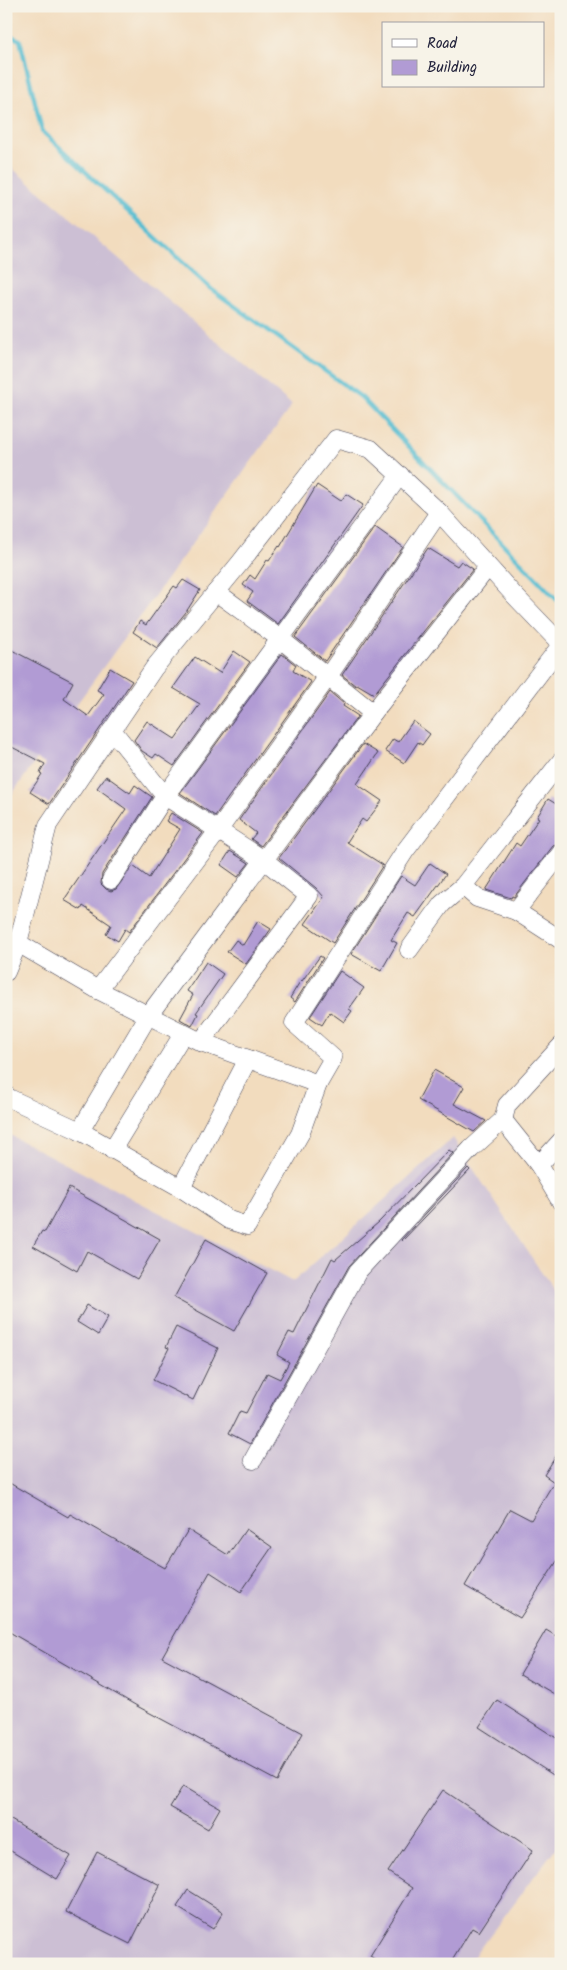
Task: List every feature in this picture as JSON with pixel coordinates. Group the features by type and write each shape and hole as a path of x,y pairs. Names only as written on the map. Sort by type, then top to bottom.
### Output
{"street":[{"path":"6,972 18,943 48,825 154,668 336,439 371,448 439,512 561,645 405,851 294,1023 333,1058 318,1084 300,1134 247,1226 229,1220 181,1188 80,1131 6,1095"},
{"path":"111,880 165,796 400,475"},
{"path":"98,990 218,831 327,678 439,512"},
{"path":"80,1131 148,1016 374,713 488,567"},
{"path":"216,592 279,638 327,678 374,713"},
{"path":"112,730 165,796 264,860 309,896 201,1042"},
{"path":"409,950 442,904 463,886 561,761"},
{"path":"516,912 561,853"},
{"path":"463,886 477,898 516,912 561,940"},
{"path":"18,943 98,990 183,1034 318,1084"},
{"path":"112,1150 183,1034"},
{"path":"253,1460 358,1271 471,1149 503,1120 507,1105 561,1046"},
{"path":"181,1188 248,1059"},
{"path":"503,1120 539,1165 561,1202"},
{"path":"539,1165 561,1141"}],"shaded area":[{"path":"6,163 292,405 7,801 6,809"},
{"path":"6,1133 293,1282 453,1138 561,1302 561,1841 468,1964 6,1964"}],"building":[{"path":"317,485 341,501 346,494 363,505 278,624 247,601 253,592 243,585 250,575 255,579 267,560 269,561 280,547"},
{"path":"375,527 403,547 325,661 295,637"},
{"path":"428,548 457,566 461,561 473,569 374,694 357,684 356,686 342,675"},
{"path":"183,580 200,590 186,612 157,648 133,632 140,621 146,625 174,586 177,588"},
{"path":"6,647 73,682 64,699 88,716 104,694 97,690 110,668 132,681 49,804 30,792 42,774 40,773 45,764 6,744"},
{"path":"234,651 250,662 174,766 156,754 153,758 142,751 134,740 147,721 175,739 200,704 173,688 195,657 220,673"},
{"path":"282,654 296,665 293,671 311,682 215,816 180,793"},
{"path":"330,692 344,704 343,706 358,716 261,846 251,839 256,833 239,820"},
{"path":"413,721 430,734 422,745 418,742 404,763 385,751 393,739 398,742"},
{"path":"363,744 378,753 357,784 382,801 366,822 362,819 347,842 383,865 333,943 305,924 324,897 316,888 279,858"},
{"path":"106,776 130,793 135,785 152,797 102,874 101,884 106,889 111,891 116,889 133,866 149,878 180,829 166,821 171,813 203,833 129,932 125,929 118,941 106,934 111,925 83,906 81,910 64,900 126,809 97,788"},
{"path":"548,799 561,807 561,843 553,846 514,897 512,896 511,898 486,890 516,843 520,846 539,818 537,817"},
{"path":"230,851 249,863 238,877 221,865"},
{"path":"430,863 446,874 415,917 408,913 391,940 397,943 381,971 351,954 401,876 415,885"},
{"path":"258,921 271,929 246,964 227,952 236,940 243,945"},
{"path":"320,956 323,958 295,1002 290,998 301,980"},
{"path":"206,962 223,974 196,1013 198,1014 192,1026 180,1019 193,995 187,991"},
{"path":"340,971 364,988 349,1009 352,1011 344,1022 330,1012 322,1025 310,1017"},
{"path":"434,1070 464,1087 454,1104 486,1121 474,1132 418,1100"},
{"path":"449,1150 453,1153 349,1266 250,1444 229,1433 240,1411 246,1413 267,1373 280,1379 289,1362 277,1355 289,1332 294,1334 332,1258 335,1260 379,1222"},
{"path":"468,1168 470,1170 402,1241 401,1240"},
{"path":"69,1188 160,1239 137,1279 87,1251 77,1271 33,1246 42,1231 45,1232"},
{"path":"206,1239 267,1273 234,1331 174,1298"},
{"path":"87,1305 108,1317 98,1335 77,1322"},
{"path":"176,1327 218,1348 193,1400 153,1380 169,1348 166,1347"},
{"path":"561,1448 561,1555 520,1618 465,1586 510,1509 531,1520 554,1482 544,1475"},
{"path":"6,1481 68,1517 70,1514 165,1568 188,1530 228,1555 246,1529 272,1547 241,1592 210,1572 162,1657 303,1733 277,1781 137,1706 6,1630"},
{"path":"546,1630 561,1639 561,1698 520,1674"},
{"path":"497,1700 561,1741 561,1780 479,1727"},
{"path":"183,1786 220,1808 208,1829 170,1807"},
{"path":"443,1790 533,1850 479,1932 472,1928 450,1964 382,1964 370,1956 412,1888 388,1872"},
{"path":"6,1817 71,1856 57,1879 6,1848"},
{"path":"97,1852 160,1885 130,1944 66,1912"},
{"path":"188,1890 223,1912 213,1929 177,1907"}],"waterway":[{"path":"6,34 20,40 42,131 211,289 361,397 561,604"}]}
